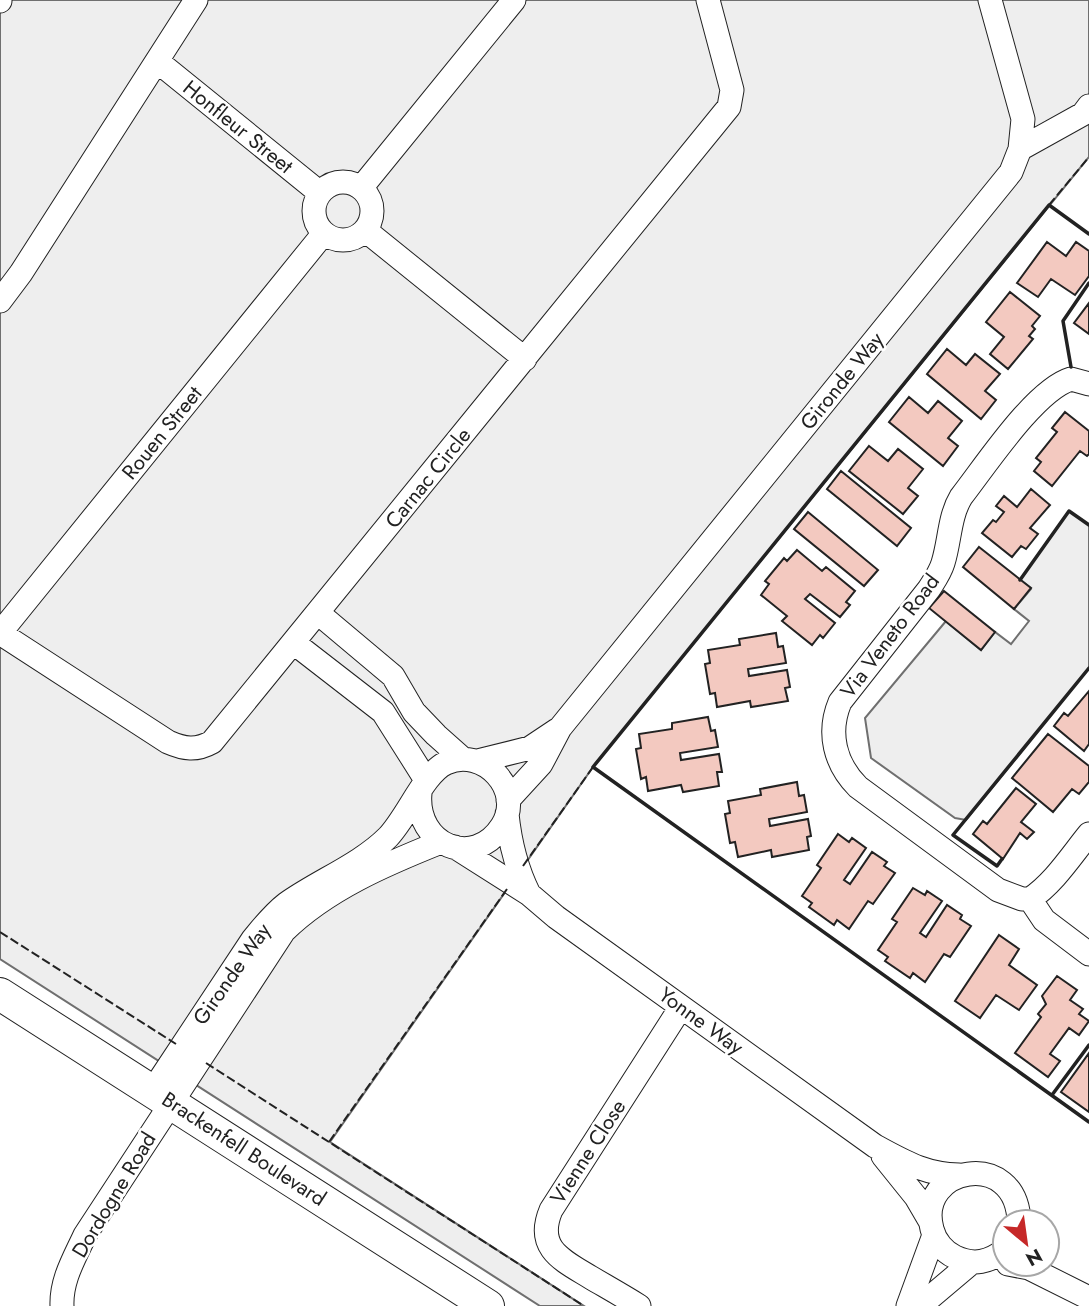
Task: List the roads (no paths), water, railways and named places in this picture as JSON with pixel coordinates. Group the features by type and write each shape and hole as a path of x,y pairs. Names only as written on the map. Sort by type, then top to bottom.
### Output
{"street":[{"path":"0,301 21,274 196,0"},
{"path":"361,188 514,0"},
{"name":"Carnac Circle","path":"0,633 168,742 187,749 205,746 217,737 729,107 732,99 731,82 708,0"},
{"name":"Gironde Way","path":"560,728 1003,184 1017,160 1023,119 990,0"},
{"name":"Honfleur Street","path":"157,61 320,193"},
{"path":"1020,149 1083,114 1089,106"},
{"path":"340,182 361,188 372,208 371,219 365,230 346,240 335,239 324,233 316,221 314,207 320,193 340,182"},
{"path":"365,230 525,359"},
{"name":"Rouen Street","path":"0,633 324,233"},
{"name":"Via Veneto Road","path":"1030,898 1022,899 998,890 858,788 837,761 834,716 840,702 937,576 954,509 961,497 1050,389 1071,379 1089,384"},
{"path":"318,613 393,676 414,712 436,735 470,760 491,768 501,779 507,807 504,822 496,835 484,844 470,848 448,845 430,833 422,821 419,807 423,786 435,769 448,761 470,760 505,756 530,748 560,728"},
{"path":"294,643 383,712 423,786"},
{"path":"507,807 541,764 560,728"},
{"name":"Gironde Way","path":"162,1096 253,939 284,905 387,838 402,821 423,786"},
{"name":"Yonne Way","path":"507,807 515,862 529,894"},
{"path":"1089,834 1056,874 1030,898 1044,920 1089,954"},
{"name":"Gironde Way","path":"162,1096 291,924 383,865 448,845"},
{"name":"Yonne Way","path":"448,845 529,894 556,917 875,1146 914,1168 937,1175 982,1174 1002,1182 1013,1193 1018,1208"},
{"name":"Brackenfell Boulevard","path":"0,994 488,1306"},
{"name":"Vienne Close","path":"639,1306 558,1258 551,1250 546,1229 551,1210 681,1007"},
{"name":"Dordogne Road","path":"59,1301 64,1279 85,1236 162,1096"},
{"name":"Yonne Way","path":"875,1146 916,1197 941,1247 953,1256 991,1260"},
{"path":"908,1306 932,1228 931,1206 937,1193 947,1182 959,1175"},
{"path":"920,1306 991,1263"},
{"path":"1061,1272 1085,1295"},
{"name":"Yonne Way","path":"1050,1278 1085,1295"}]}
